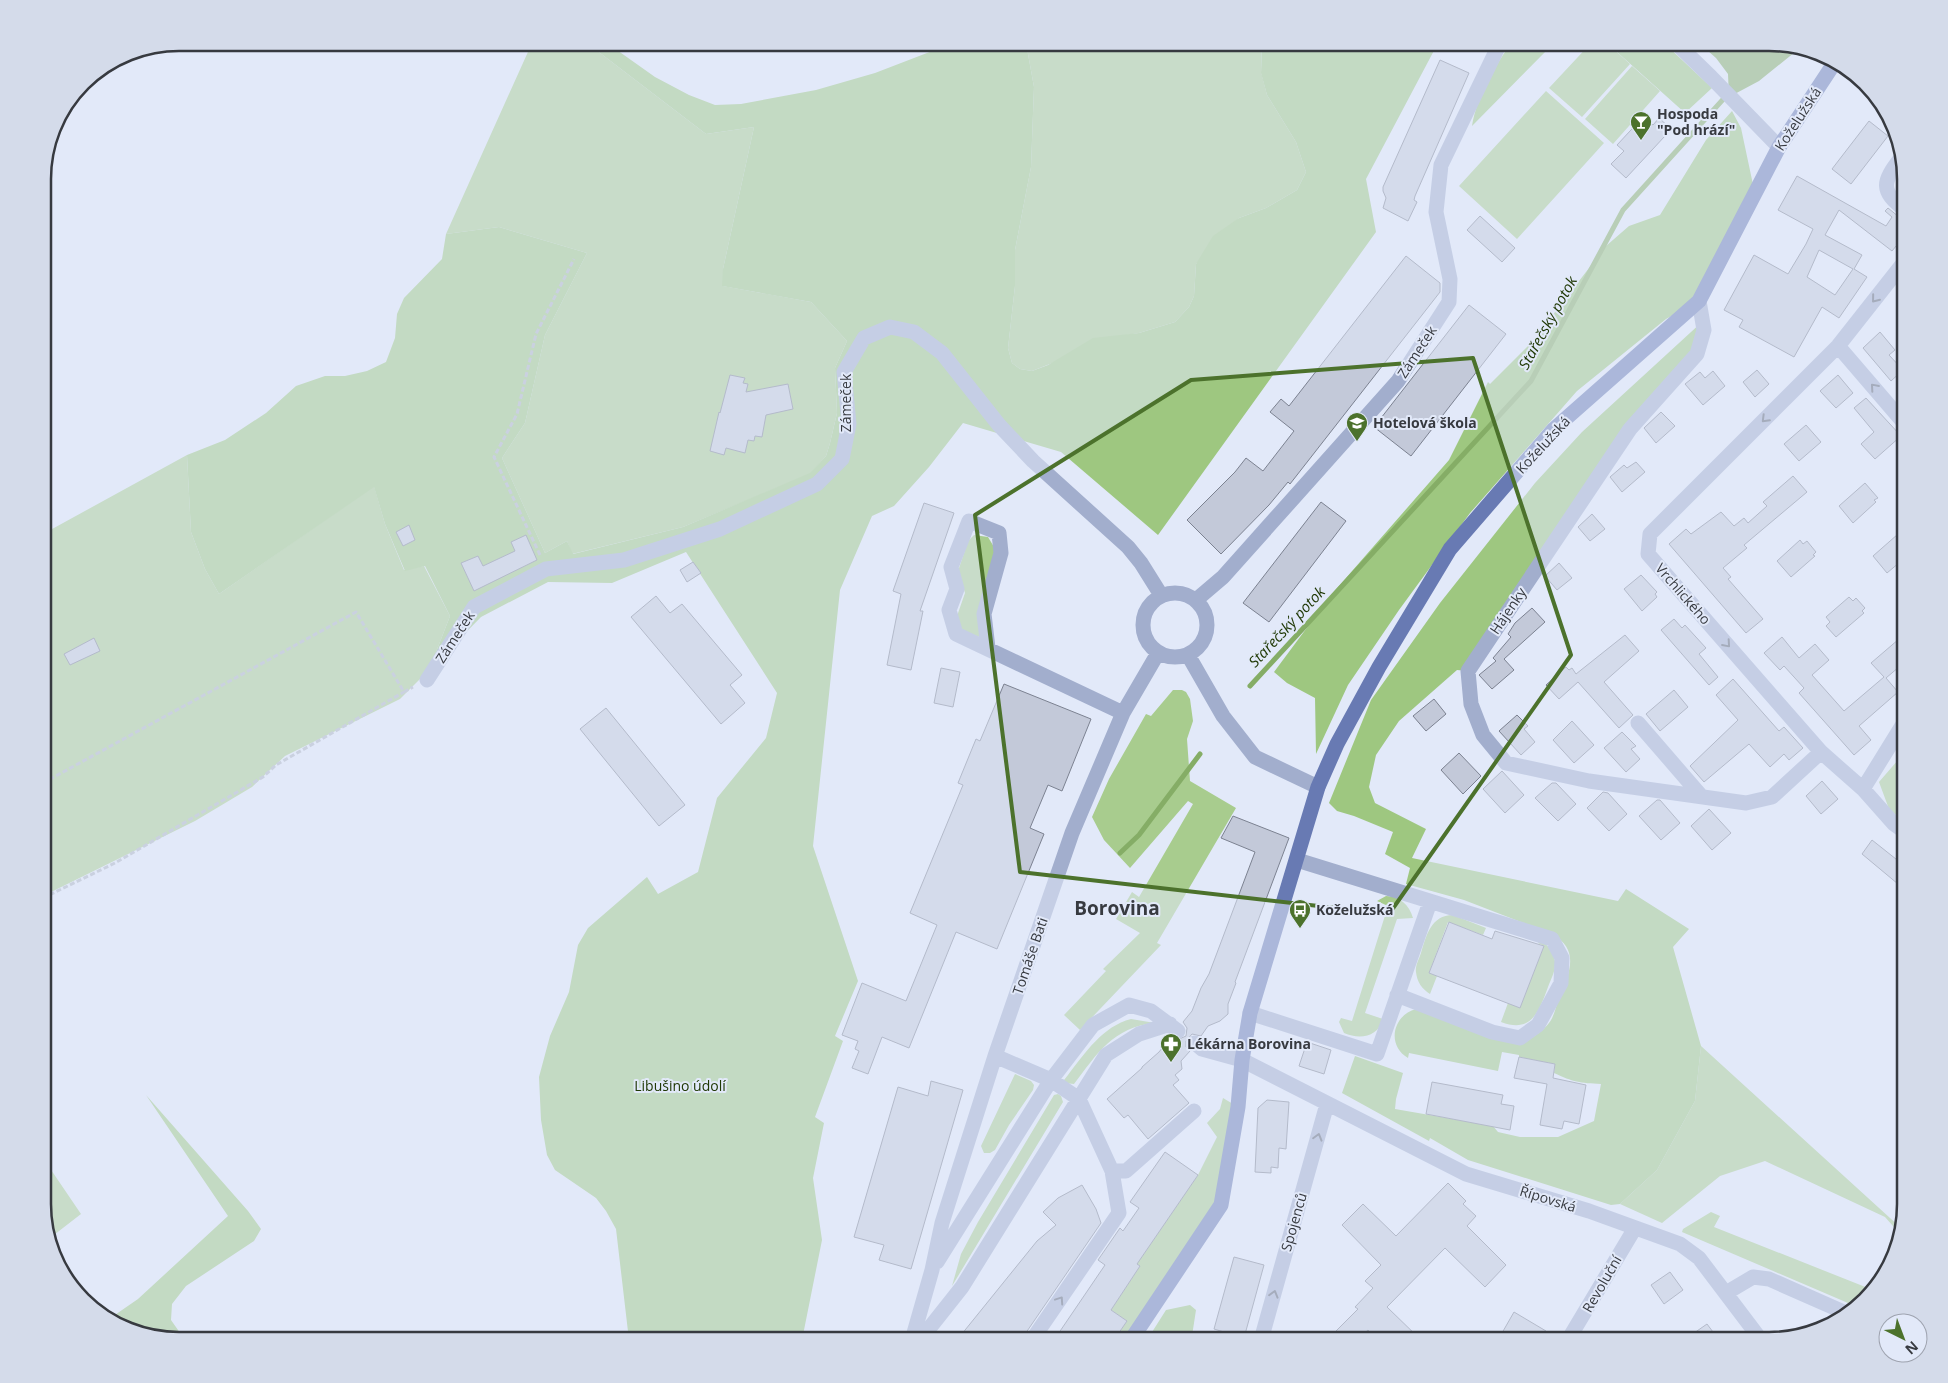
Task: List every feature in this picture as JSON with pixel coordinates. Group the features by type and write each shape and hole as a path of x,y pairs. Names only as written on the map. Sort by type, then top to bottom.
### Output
{"main road":[{"name":"Koželužská","path":"1136,1332 1221,1205 1238,1108 1242,1060 1250,1013 1318,787 1337,744 1378,667 1450,549 1554,429 1699,301 1779,147 1832,67"}],"street":[{"name":"Zámeček","path":"1196,600 1223,577 1398,382 1449,302 1450,279 1436,212 1441,165 1496,51"},
{"path":"1685,51 1779,147"},
{"path":"1896,164 1886,180 1886,190 1897,204"},
{"name":"Vrchlického","path":"1897,272 1838,346 1650,534 1648,554 1821,752 1863,789 1897,826"},
{"name":"Hájenky","path":"1699,301 1704,330 1697,354 1630,429 1468,671 1471,704 1483,735 1506,763 1589,781 1702,797 1746,803 1772,797 1821,752"},
{"name":"Zámeček","path":"427,680 474,608 546,569 624,560 720,529 817,484 842,459 849,424 844,372 864,338 890,327 914,332 942,353 999,425 1033,461 1128,547 1141,563 1161,595"},
{"path":"1838,346 1897,414"},
{"path":"988,648 984,614 1001,553 999,533 968,521 951,567 957,589 949,610 956,634 1123,714"},
{"path":"1178,592 1196,600 1203,608 1207,618 1204,640 1197,649 1188,655 1178,658 1158,653 1150,646 1144,636 1142,625 1144,614 1150,604 1161,595 1178,592"},
{"name":"Tomáše Bati","path":"914,1332 932,1270 942,1223 995,1056 1072,833 1123,714 1158,653"},
{"path":"1188,655 1223,716 1254,757 1318,787"},
{"path":"1638,723 1702,797"},
{"path":"1863,789 1897,735"},
{"path":"1297,860 1552,939 1562,958 1561,983 1538,1025 1520,1038 1492,1032 1398,995"},
{"path":"1250,1013 1377,1054 1430,902"},
{"name":"Tomáše Bati","path":"932,1270 1051,1080 1093,1025 1128,1005 1151,1010 1174,1028 1139,1034 1106,1055 1079,1098"},
{"path":"1195,1043 1202,1048 1242,1060"},
{"path":"995,1056 1051,1080 1079,1098 1112,1171 1119,1213 1037,1332"},
{"name":"Řípovská","path":"1242,1060 1466,1174 1589,1211 1680,1244 1700,1258 1755,1332"},
{"path":"926,1332 962,1287 1079,1098"},
{"name":"Spojenců","path":"1263,1332 1327,1104"},
{"path":"1112,1171 1126,1172 1194,1111"},
{"name":"Revoluční","path":"1573,1332 1635,1228"},
{"path":"1726,1293 1754,1277 1769,1279 1840,1310"}],"path":[{"path":"546,569 494,457 517,414 536,334 574,259"},
{"path":"52,778 356,612 404,692"},
{"path":"52,894 115,863 263,778 276,765 427,680"}],"highlighted area":[{"path":"1473,358 1571,655 1389,914 1020,872 975,515 1191,380"}],"shaded area":[{"path":"528,51 597,51 706,134 754,127 723,269 723,286 811,302 847,341 835,368 837,413 826,456 810,474 683,527 572,554 567,541 545,553 502,458 525,423 545,335 587,253 499,227 446,234"},
{"path":"1027,51 1262,51 1261,72 1267,95 1296,142 1306,172 1297,190 1266,208 1239,218 1196,264 1194,296 1189,307 1175,322 1139,333 1121,336 1032,371 1020,369 1012,363 1008,348 1015,286 1015,250 1031,167 1034,87"},
{"path":"1584,51 1616,51 1630,64 1582,117 1549,88"},
{"path":"1708,51 1769,51 1793,54 1759,81 1729,97 1728,74"},
{"path":"1632,66 1660,91 1613,144 1585,119"},
{"path":"1546,91 1604,143 1517,239 1459,186"},
{"path":"187,455 191,532 205,569 219,594 374,486 385,524 404,570 424,566 450,616 429,670 400,699 285,756 252,787 195,821 52,892 52,529"},
{"path":"974,535 988,537 994,547 994,563 979,637 960,629 957,616 965,593 958,571 968,541"},
{"path":"1173,690 1186,692 1190,699 1193,721 1187,739 1190,781 1236,808 1157,943 1161,945 1080,1030 1064,1015 1106,971 1103,969 1140,933 1116,919 1132,892 1139,897 1193,804 1188,801 1130,868 1104,840 1092,817 1109,779 1146,714 1151,716"},
{"path":"1897,761 1897,816 1889,809 1879,782"},
{"path":"1386,896 1391,896 1403,902 1413,918 1397,919 1365,1013 1383,1019 1381,1025 1377,1030 1368,1035 1350,1035 1344,1033 1339,1022 1341,1018 1352,1021 1388,906 1377,901"},
{"path":"1453,915 1486,928 1483,935 1448,922 1429,973 1437,976 1430,994 1419,982 1416,972 1417,965 1431,928 1439,919"},
{"path":"1540,939 1552,952 1555,964 1541,1004 1533,1018 1527,1023 1512,1025 1501,1022 1508,1003 1520,1007 1544,946 1538,943"},
{"path":"1131,1019 1155,1023 1128,1030 1117,1036 1090,1062 1074,1084 1065,1083 1064,1080 1095,1041 1112,1028"},
{"path":"1701,1046 1895,1223 1894,1228 1885,1217 1765,1161 1720,1176 1662,1223 1620,1204 1657,1170 1695,1101"},
{"path":"1015,1074 1031,1081 1034,1085 1033,1090 1009,1125 995,1150 990,1153 984,1153 981,1146"},
{"path":"1058,1094 1063,1102 952,1286 961,1254 978,1222 1054,1095"},
{"path":"1223,1098 1238,1107 1221,1205 1136,1332 1119,1332 1127,1321 1111,1310 1140,1266 1137,1264 1198,1175 1217,1137 1207,1123 1220,1109"},
{"path":"52,1171 81,1214 55,1234 52,1220"},
{"path":"1711,1212 1720,1216 1714,1227 1865,1287 1849,1303 1682,1232 1683,1229"}],"green space":[{"name":"Libušino údolí","path":"597,51 618,51 655,77 689,95 715,105 741,104 816,90 875,73 932,51 1027,51 1034,87 1031,167 1015,250 1015,286 1008,348 1012,363 1020,369 1032,371 1048,365 1093,338 1139,333 1175,322 1189,307 1194,296 1196,264 1213,236 1239,218 1266,208 1297,190 1306,172 1296,142 1267,95 1261,73 1262,51 1434,51 1366,179 1376,232 1158,535 1061,452 963,423 929,467 894,506 872,516 840,590 813,846 858,981 835,1036 843,1041 815,1117 824,1123 813,1178 822,1240 804,1332 628,1332 616,1229 596,1198 555,1170 547,1155 541,1120 539,1077 550,1036 569,992 578,945 588,928 647,877 658,894 698,872 717,798 766,738 777,693 686,552 612,583 548,582 481,617 429,670 450,616 425,566 405,571 385,524 374,487 219,594 205,569 191,532 187,455 225,440 266,413 296,386 325,376 345,376 367,371 386,362 395,338 397,314 404,298 442,259 446,234 499,227 587,253 545,335 525,423 502,458 545,553 567,541 573,554 683,527 810,473 826,456 830,443 837,413 835,368 847,341 811,302 722,286 723,269 754,127 706,134"},
{"path":"1506,51 1546,51 1472,126 1482,93"},
{"path":"1616,51 1673,51 1712,88 1685,113"},
{"path":"1732,111 1741,128 1755,194 1699,301 1666,319 1577,391 1470,513 1399,610 1348,685 1316,754 1315,698 1287,683 1274,672 1332,594 1449,460 1488,382 1490,384 1532,342 1606,246 1629,226 1660,215 1706,140"},
{"path":"1703,321 1697,354 1630,429 1468,671 1457,670 1399,721 1376,755 1369,787 1375,803 1426,829 1412,858 1618,901 1626,889 1689,929 1673,947 1701,1046 1695,1101 1657,1170 1620,1204 1611,1205 1468,1160 1430,1138 1429,1141 1342,1093 1355,1056 1403,1073 1395,1109 1493,1126 1498,1132 1520,1137 1558,1137 1594,1121 1601,1084 1572,1080 1554,1073 1555,1064 1502,1052 1498,1071 1409,1053 1408,1058 1401,1052 1397,1046 1395,1031 1402,1017 1416,1009 1527,1040 1539,1033 1552,1018 1569,971 1570,955 1567,947 1561,940 1552,934 1464,900 1406,884 1410,868 1385,854 1393,832 1337,811 1329,803 1371,700 1440,603 1535,483 1582,432"},
{"path":"146,1095 248,1211 261,1229 254,1241 186,1286 172,1304 171,1320 179,1332 163,1331 138,1325 115,1315 138,1299 228,1216"},
{"path":"1190,1305 1196,1310 1193,1332 1152,1332 1166,1310"}],"building":[{"path":"1440,60 1469,73 1415,196 1414,200 1417,202 1408,221 1383,208 1386,198 1383,187"},
{"path":"1643,117 1653,125 1659,118 1670,128 1665,136 1626,178 1611,164 1624,151 1617,145"},
{"path":"1869,121 1888,136 1851,184 1832,169"},
{"path":"1797,176 1886,226 1892,217 1885,211 1888,208 1897,215 1897,245 1892,251 1839,210 1825,235 1862,255 1854,269 1867,277 1839,318 1822,307 1794,357 1739,327 1743,320 1724,310 1754,255 1788,274 1813,229 1778,210","holes":["1819,250 1853,269 1835,295 1807,277"]},
{"path":"1480,216 1515,248 1502,262 1467,230"},
{"path":"1406,256 1440,283 1440,292 1290,484 1288,482 1269,505 1221,554 1187,520 1235,472 1246,458 1263,471 1294,431 1270,412 1281,399 1289,406"},
{"path":"1469,305 1506,334 1411,456 1374,427"},
{"path":"1880,332 1895,350 1889,355 1897,364 1897,376 1891,381 1863,348"},
{"path":"1757,370 1769,384 1755,397 1743,382"},
{"path":"1713,371 1725,386 1703,405 1685,384 1700,372 1705,378"},
{"path":"730,375 745,378 743,383 748,384 746,392 788,384 793,409 766,415 762,437 755,436 754,441 748,440 745,453 726,448 724,455 710,451"},
{"path":"1838,375 1853,393 1836,408 1820,391"},
{"path":"1866,398 1897,432 1897,440 1875,459 1861,444 1874,432 1854,408"},
{"path":"1661,412 1675,426 1656,443 1644,428"},
{"path":"1806,425 1821,442 1799,461 1784,444"},
{"path":"1636,462 1645,472 1622,492 1610,477 1624,465 1627,468"},
{"path":"1793,476 1807,492 1744,545 1747,548 1723,568 1731,577 1728,579 1763,619 1746,633 1669,544 1686,529 1691,534 1721,512 1734,526 1744,518 1748,523 1767,506 1763,502"},
{"path":"1865,483 1878,498 1853,523 1839,506"},
{"path":"1321,502 1346,521 1269,622 1243,603"},
{"path":"924,503 954,513 920,611 923,611 911,670 887,665 901,594 893,591"},
{"path":"1592,514 1605,529 1590,541 1578,527"},
{"path":"409,525 415,540 403,546 396,532"},
{"path":"526,535 537,560 474,591 461,563 478,556 483,566 515,551 511,542"},
{"path":"1897,535 1897,565 1887,573 1873,556"},
{"path":"1800,540 1803,544 1807,541 1816,552 1813,555 1815,556 1791,577 1777,561"},
{"path":"693,562 701,573 687,582 680,570"},
{"path":"1559,563 1572,578 1557,590 1545,576"},
{"path":"1641,575 1657,592 1655,594 1657,597 1642,611 1624,589"},
{"path":"656,596 670,613 682,604 742,675 730,685 745,703 721,724 631,617"},
{"path":"1849,597 1853,601 1856,598 1865,608 1862,611 1864,613 1836,637 1826,626 1830,622 1826,617"},
{"path":"1532,608 1545,622 1504,659 1514,670 1492,689 1479,675 1496,661 1493,658 1511,637 1508,634 1515,623"},
{"path":"1674,619 1682,628 1685,625 1706,648 1699,654 1718,677 1709,685 1661,630"},
{"path":"1625,635 1639,651 1604,682 1633,715 1619,728 1578,682 1559,699 1546,685 1566,667 1569,670 1572,668 1576,674"},
{"path":"1782,637 1799,658 1815,644 1829,660 1812,675 1844,711 1884,677 1871,663 1897,641 1897,669 1886,678 1897,693 1859,726 1871,740 1854,755 1799,693 1804,688 1784,666 1780,670 1764,653"},
{"path":"94,638 100,651 70,665 64,654"},
{"path":"941,668 960,672 953,707 934,703"},
{"path":"1733,679 1779,731 1784,727 1803,748 1789,760 1784,754 1770,767 1749,744 1704,782 1690,766 1738,720 1716,695"},
{"path":"1004,684 1091,719 1062,791 1048,785 1030,828 1044,834 997,949 956,932 909,1048 882,1037 868,1074 852,1068 859,1051 855,1049 858,1041 842,1035 862,983 906,1001 937,925 910,913 963,785 958,783 976,739 980,741"},
{"path":"1674,690 1688,707 1660,731 1646,714"},
{"path":"1434,699 1446,714 1426,731 1413,716"},
{"path":"606,708 685,805 659,826 580,729"},
{"path":"1517,715 1528,726 1524,729 1535,742 1521,755 1499,731"},
{"path":"1572,721 1594,745 1574,763 1553,740"},
{"path":"1622,732 1636,746 1631,749 1640,759 1626,772 1604,748"},
{"path":"1459,753 1481,776 1463,794 1441,770"},
{"path":"1502,771 1524,795 1505,813 1483,789"},
{"path":"1822,781 1838,799 1821,814 1806,796"},
{"path":"1552,783 1556,783 1576,804 1558,821 1535,798"},
{"path":"1603,792 1608,793 1627,814 1609,831 1587,808"},
{"path":"1657,800 1660,800 1680,823 1661,840 1639,816"},
{"path":"1709,809 1731,833 1712,850 1691,826"},
{"path":"1233,816 1289,838 1235,982 1228,1004 1228,1014 1220,1021 1208,1026 1201,1036 1192,1034 1186,1041 1186,1047 1190,1051 1181,1061 1182,1069 1175,1075 1179,1080 1173,1085 1189,1103 1148,1139 1128,1115 1124,1118 1107,1099 1159,1052 1171,1037 1177,1040 1186,1036 1187,1028 1183,1022 1192,1011 1209,974 1255,852 1221,838"},
{"path":"1872,840 1897,860 1897,883 1862,854"},
{"path":"1449,922 1492,939 1495,931 1544,946 1520,1008 1429,973"},
{"path":"1307,1042 1331,1050 1324,1074 1299,1066"},
{"path":"1519,1057 1555,1064 1553,1078 1586,1085 1579,1124 1564,1121 1562,1129 1540,1125 1547,1084 1514,1078"},
{"path":"931,1081 963,1090 911,1269 879,1260 884,1245 854,1237 898,1087 928,1096"},
{"path":"1432,1082 1503,1095 1501,1104 1514,1106 1510,1130 1426,1114"},
{"path":"1267,1100 1289,1102 1286,1149 1279,1148 1278,1168 1271,1167 1271,1173 1255,1172 1258,1108"},
{"path":"1165,1152 1198,1175 1137,1264 1140,1266 1111,1310 1127,1321 1119,1332 1059,1332 1105,1265 1098,1260 1120,1228 1123,1231 1139,1208 1130,1202"},
{"path":"1448,1183 1466,1201 1463,1204 1476,1216 1467,1226 1506,1265 1485,1287 1445,1248 1387,1307 1413,1332 1370,1332 1368,1330 1366,1332 1335,1332 1358,1309 1355,1307 1373,1288 1365,1281 1381,1265 1342,1225 1363,1204 1396,1236"},
{"path":"1082,1185 1096,1209 1101,1223 1026,1332 963,1332 1037,1241 1056,1225 1043,1212 1058,1198"},
{"path":"1234,1257 1264,1265 1246,1332 1224,1332 1214,1329"},
{"path":"1670,1272 1683,1290 1664,1304 1651,1285"},
{"path":"1514,1312 1546,1331 1545,1332 1503,1332"},
{"path":"1707,1324 1713,1332 1696,1332"}],"waterway":[{"name":"Stařečský potok","path":"1250,686 1531,381 1623,210 1727,95"},
{"name":"Stařečský potok","path":"1120,853 1139,835 1200,754"}],"place":[{"name":"Hospoda \"Pod hrází\"","path":"1641,141"},
{"name":"Hotelová škola","path":"1357,442"},
{"name":"Koželužská","path":"1300,929"},
{"name":"Lékárna Borovina","path":"1171,1063"}],"district":[{"name":"Borovina","path":"1117,908"}]}
